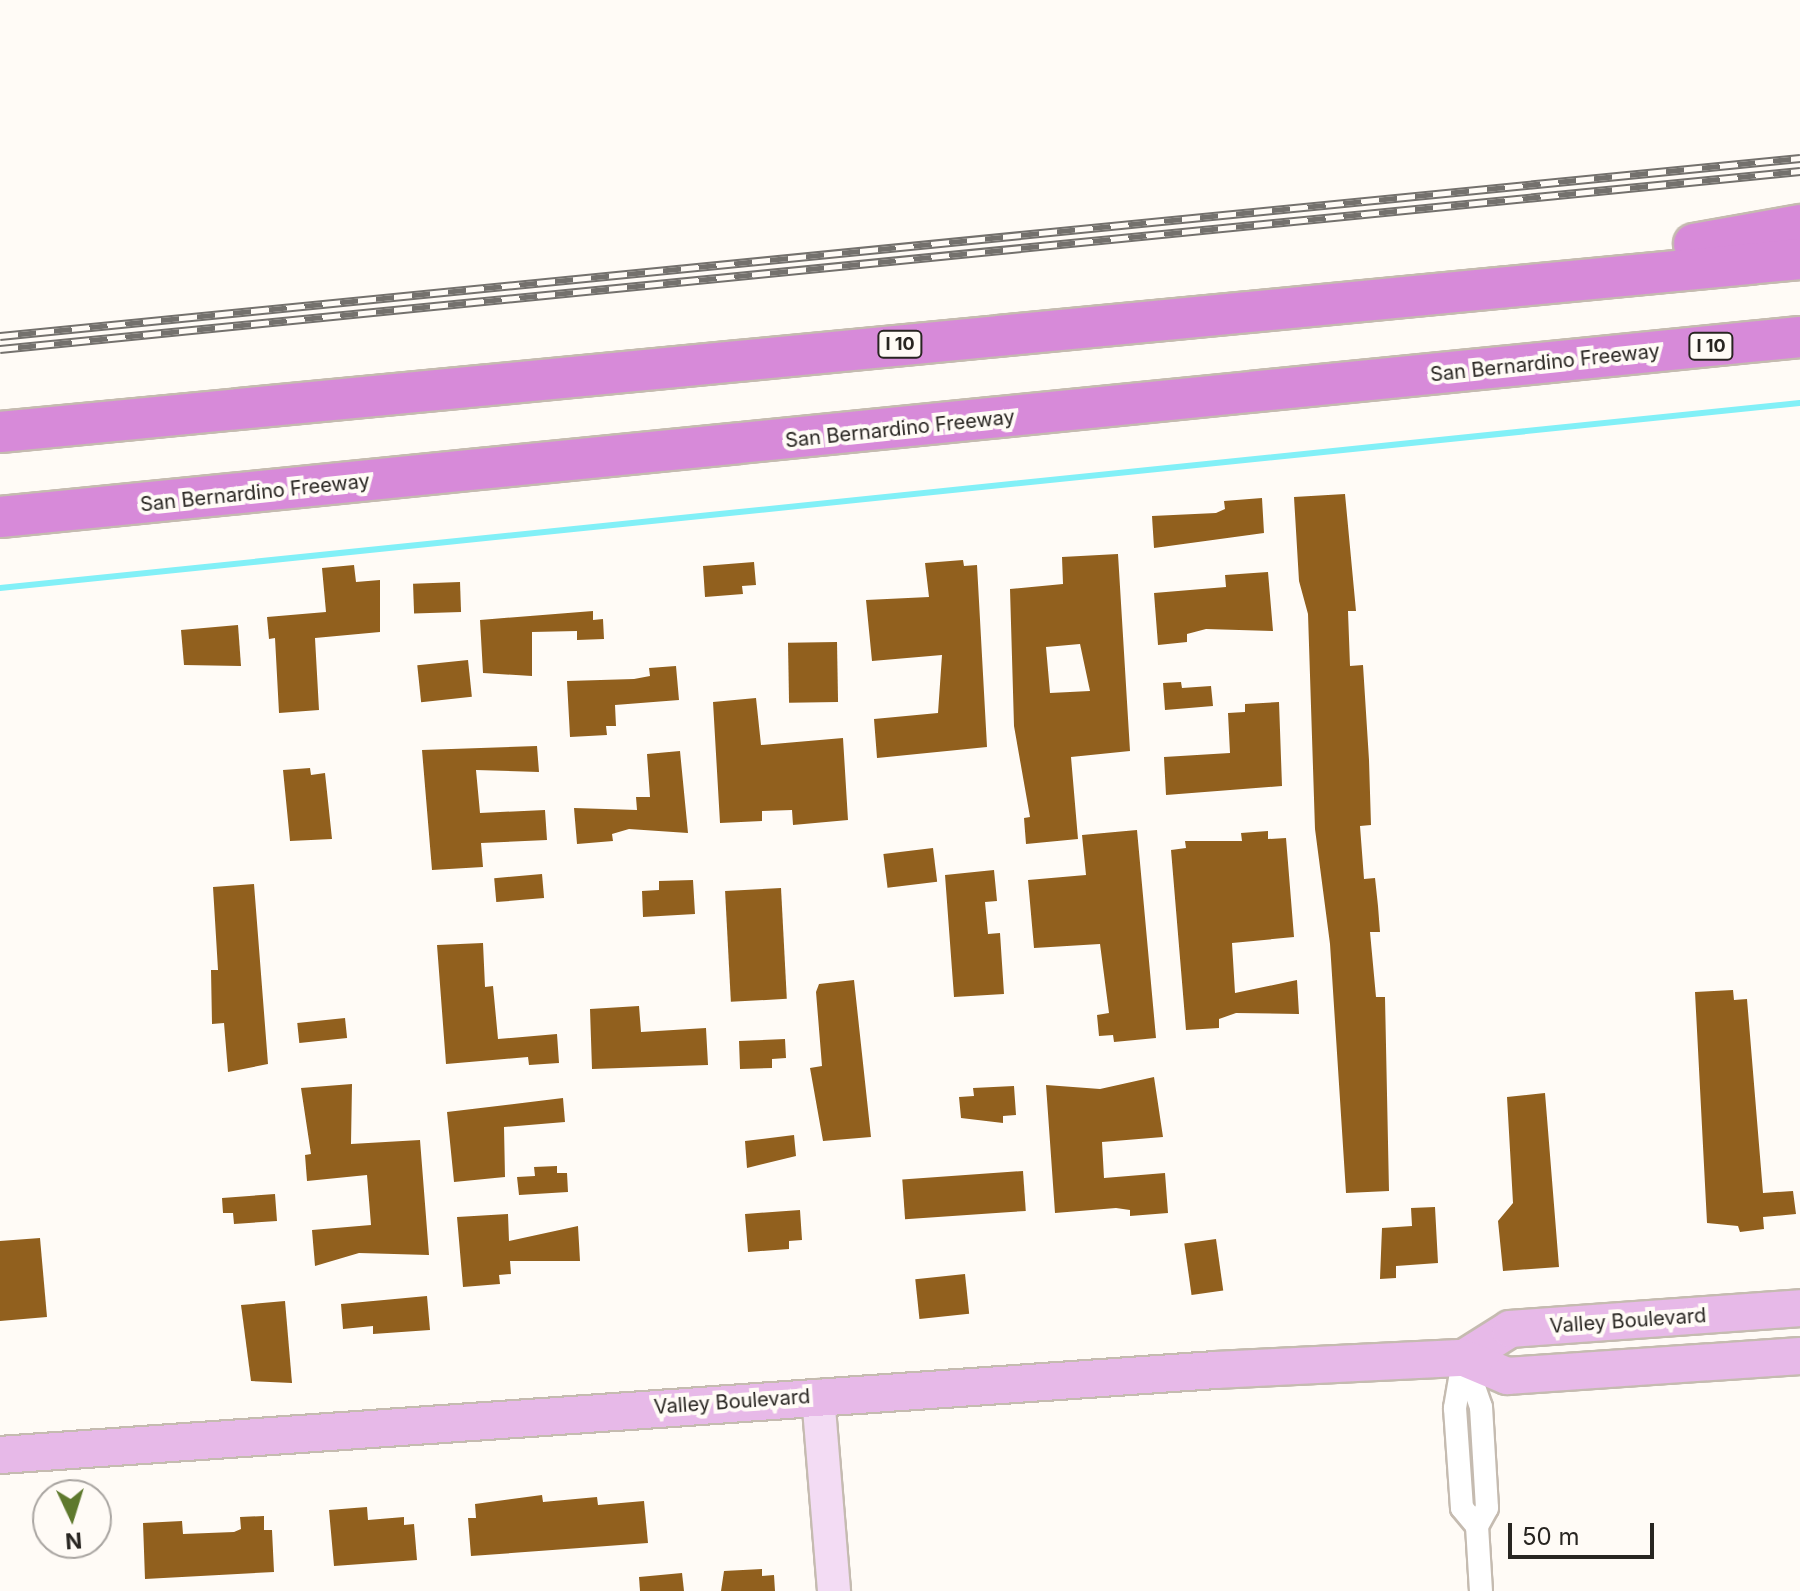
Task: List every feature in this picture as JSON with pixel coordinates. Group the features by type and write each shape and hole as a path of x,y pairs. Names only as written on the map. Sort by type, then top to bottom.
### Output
{"highway":[{"path":"1414,294 1800,225"},
{"name":"I 10","path":"0,432 1800,259"},
{"name":"San Bernardino Freeway","path":"0,517 1800,337"}],"main road":[{"name":"Valley Boulevard","path":"1464,1358 1510,1329 1800,1308"},
{"name":"Valley Boulevard","path":"0,1455 818,1396 1464,1358 1507,1376 1800,1356"}],"street":[{"path":"1464,1358 1455,1408 1462,1508 1477,1526 1481,1591"},
{"path":"818,1396 834,1591"}],"building":[{"path":"1345,494 1356,611 1348,611 1350,666 1363,665 1369,760 1371,825 1360,826 1364,879 1375,878 1380,932 1370,932 1376,997 1385,997 1389,1191 1346,1193 1330,944 1315,829 1308,614 1299,581 1294,497"},
{"path":"1262,498 1264,533 1154,548 1152,516 1216,513 1225,509 1224,501"},
{"path":"1118,554 1130,751 1071,757 1078,839 1026,844 1024,818 1030,817 1014,726 1010,589 1063,584 1062,557","holes":["1080,644 1090,691 1050,693 1046,647"]},
{"path":"963,560 964,566 977,565 987,747 877,758 874,719 938,713 942,655 872,661 866,600 929,597 925,563"},
{"path":"754,562 756,585 742,586 743,594 705,597 703,566"},
{"path":"354,565 356,582 380,580 380,632 315,638 319,710 279,713 275,638 269,639 267,617 326,612 322,568"},
{"path":"1268,572 1273,631 1206,629 1187,634 1187,642 1158,645 1154,593 1226,587 1225,575"},
{"path":"460,582 461,612 414,614 413,584"},
{"path":"593,611 593,620 603,619 604,639 577,640 577,631 532,632 532,676 483,673 480,620"},
{"path":"238,625 241,666 184,665 181,630"},
{"path":"837,642 838,702 789,703 788,643"},
{"path":"468,660 472,697 421,702 417,665"},
{"path":"676,666 679,700 615,705 616,726 606,726 607,735 570,737 567,681 634,679 650,676 649,668"},
{"path":"1181,682 1182,688 1211,686 1213,706 1165,710 1163,683"},
{"path":"756,698 761,745 843,738 848,820 793,825 792,810 762,811 762,821 720,823 713,702"},
{"path":"1279,702 1282,786 1166,795 1164,757 1230,753 1228,713 1245,712 1245,704"},
{"path":"537,746 539,772 476,770 480,813 545,810 547,840 481,843 483,867 432,870 422,750"},
{"path":"680,751 688,833 629,829 612,834 613,841 577,844 574,808 637,810 636,797 650,797 647,754"},
{"path":"310,768 311,775 325,773 332,839 290,841 283,770"},
{"path":"1137,830 1156,1038 1114,1042 1113,1035 1099,1036 1097,1015 1109,1013 1100,944 1034,948 1028,880 1086,875 1082,835"},
{"path":"1268,831 1268,839 1286,838 1294,937 1232,943 1235,993 1297,980 1299,1014 1236,1013 1219,1019 1219,1028 1186,1030 1171,850 1186,848 1185,841 1242,841 1241,833"},
{"path":"933,848 937,882 888,888 883,854"},
{"path":"994,870 997,901 985,902 988,934 1000,933 1004,994 954,997 945,875"},
{"path":"542,874 544,898 496,902 494,878"},
{"path":"693,880 695,914 643,917 642,891 659,890 659,881"},
{"path":"254,884 268,1064 228,1072 224,1023 212,1024 211,970 218,970 213,887"},
{"path":"781,888 787,999 731,1002 725,891"},
{"path":"483,943 485,987 493,986 498,1039 557,1034 559,1063 529,1065 528,1057 446,1064 437,945"},
{"path":"854,980 871,1137 823,1141 810,1068 822,1066 816,992 819,984"},
{"path":"1733,990 1734,1000 1747,999 1763,1193 1793,1191 1796,1214 1763,1217 1764,1229 1740,1232 1738,1226 1707,1223 1695,992"},
{"path":"639,1006 641,1032 706,1028 708,1065 592,1069 590,1009"},
{"path":"345,1018 347,1038 299,1043 297,1023"},
{"path":"785,1039 786,1058 772,1059 772,1068 740,1069 739,1041"},
{"path":"1154,1077 1163,1137 1102,1142 1104,1178 1165,1173 1168,1213 1130,1216 1130,1210 1116,1208 1055,1213 1046,1085 1100,1089"},
{"path":"352,1084 351,1144 420,1140 429,1255 359,1253 315,1266 312,1230 371,1225 367,1175 307,1181 305,1155 311,1154 301,1088"},
{"path":"1014,1086 1016,1115 1003,1116 1003,1123 961,1118 959,1097 974,1096 973,1088"},
{"path":"1545,1093 1559,1267 1503,1271 1498,1221 1513,1203 1507,1097"},
{"path":"563,1098 565,1122 504,1127 505,1177 454,1182 447,1112"},
{"path":"794,1135 796,1156 747,1168 745,1141"},
{"path":"557,1166 557,1173 567,1173 568,1192 519,1195 517,1177 535,1176 534,1167"},
{"path":"1023,1171 1026,1211 905,1219 902,1179"},
{"path":"275,1194 277,1221 234,1224 233,1213 223,1213 222,1198"},
{"path":"1435,1207 1438,1263 1396,1266 1396,1278 1380,1279 1382,1228 1412,1226 1411,1208"},
{"path":"800,1210 802,1240 789,1241 789,1249 748,1252 745,1214"},
{"path":"508,1214 509,1241 578,1226 580,1261 510,1261 511,1274 499,1275 500,1284 463,1287 457,1217"},
{"path":"40,1238 47,1317 0,1321 0,1241"},
{"path":"1216,1239 1223,1290 1192,1295 1184,1243"},
{"path":"965,1274 969,1314 919,1319 915,1279"},
{"path":"427,1296 430,1330 373,1334 373,1326 343,1329 341,1304"},
{"path":"285,1301 292,1383 251,1381 241,1305"},
{"path":"542,1495 543,1502 597,1497 598,1505 644,1501 648,1543 471,1556 468,1518 476,1518 475,1504"},
{"path":"367,1507 368,1520 404,1517 404,1525 414,1524 417,1560 334,1566 329,1510"},
{"path":"264,1516 264,1530 272,1530 274,1572 145,1579 143,1523 182,1521 183,1534 234,1532 241,1529 240,1517"},
{"path":"762,1569 762,1576 774,1575 775,1591 721,1591 724,1571"},
{"path":"682,1573 684,1591 640,1591 639,1577"}],"waterway":[{"path":"0,588 1800,403"}],"railway":[{"path":"0,336 1800,158"},
{"path":"0,349 1800,171"}]}
